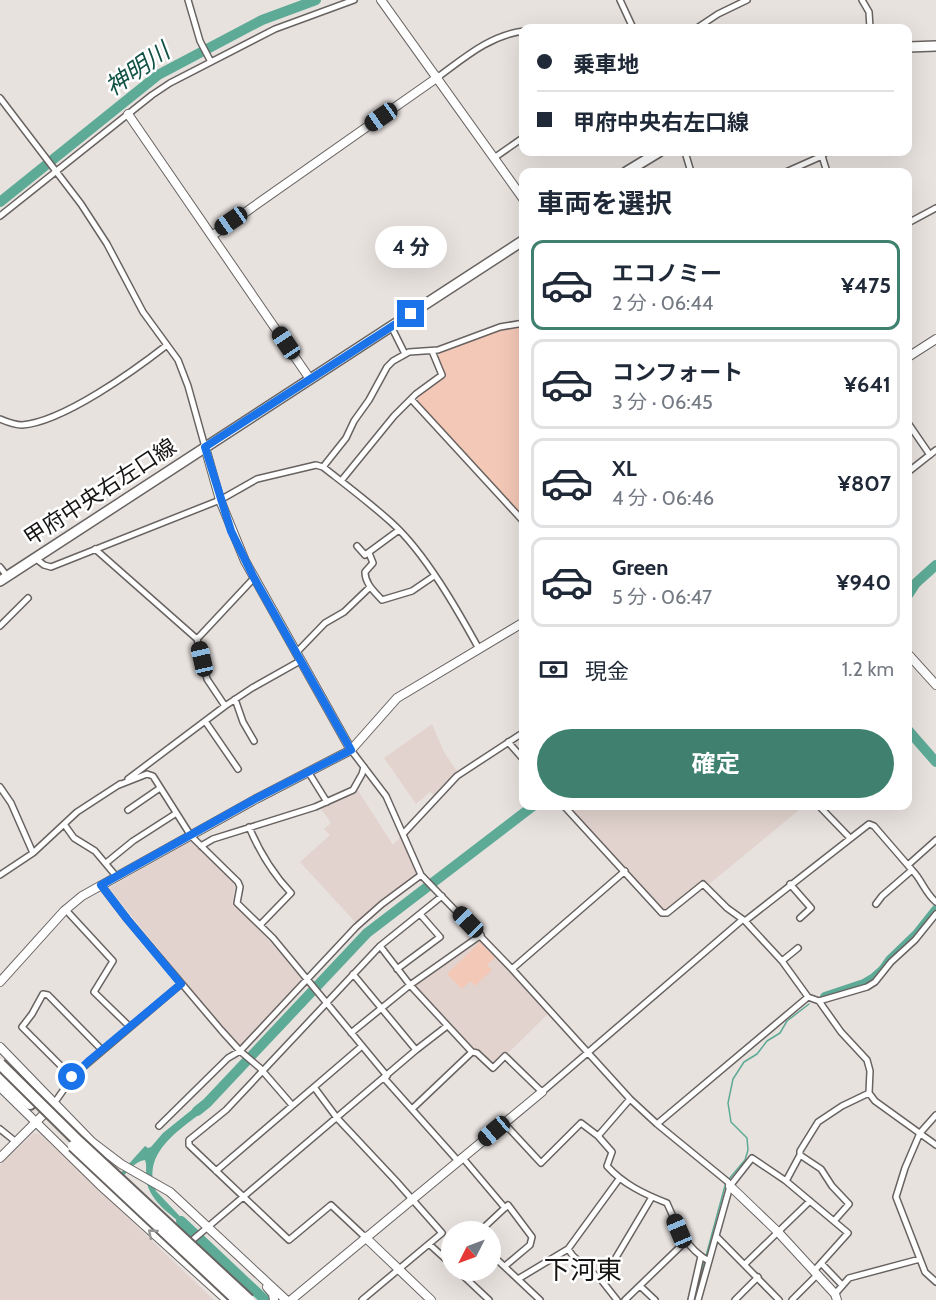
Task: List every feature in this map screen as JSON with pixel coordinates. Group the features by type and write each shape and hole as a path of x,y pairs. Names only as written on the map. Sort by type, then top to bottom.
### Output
{"highway":[{"path":"0,1056 107,1167"},
{"path":"0,1064 249,1300"},
{"path":"0,1076 237,1300"}],"main road":[{"path":"912,47 936,46"},
{"path":"633,168 652,156"},
{"name":"甲府中央右左口線","path":"3,579 519,243"}],"street":[{"path":"188,0 200,41 210,60"},
{"path":"0,216 55,169 170,83 210,60 275,29 354,0"},
{"path":"381,0 519,193"},
{"path":"620,0 631,24"},
{"path":"703,24 747,0"},
{"path":"862,0 869,12 870,24"},
{"path":"213,234 481,46 503,36 519,32"},
{"path":"0,99 45,155 107,244 143,312 184,373 231,531 254,578 351,750 386,796 421,875 481,935 630,1099 727,1182 778,1232 836,1297 842,1285 849,1278 920,1259"},
{"path":"128,114 213,234 310,379"},
{"path":"494,158 519,140"},
{"path":"794,168 820,156"},
{"path":"912,221 936,208"},
{"path":"323,467 346,438 387,367 409,352 432,351 500,327 519,324"},
{"path":"391,326 405,354"},
{"path":"912,354 936,339"},
{"path":"0,419 22,425 44,419 69,408 129,374 167,345"},
{"path":"341,481 365,450 411,399 442,375 432,351"},
{"path":"411,399 519,517"},
{"path":"912,429 930,455"},
{"path":"912,469 936,450"},
{"path":"35,558 51,567 220,500 257,479 316,465 323,467 341,481 399,530 457,609 479,649"},
{"path":"357,546 365,555 399,530"},
{"path":"95,549 197,639 207,679 225,706"},
{"path":"369,553 373,563 365,572 365,576 370,587 382,600 412,591 434,576"},
{"path":"0,567 3,579"},
{"path":"197,639 254,578"},
{"path":"0,875 33,853 77,813 119,785 225,706 298,657 325,623 344,612 370,587"},
{"path":"0,626 28,598"},
{"path":"0,982 65,909 82,896 255,799 351,750 397,699 519,625"},
{"path":"912,658 936,685"},
{"path":"235,699 243,722 254,741"},
{"path":"205,721 237,769"},
{"path":"403,834 457,776 519,735"},
{"path":"508,742 519,754"},
{"path":"201,846 213,839 327,802 353,790 364,767"},
{"path":"309,773 327,802"},
{"path":"119,785 147,774 153,776 190,836 238,882 240,887 237,903 273,938 412,1109 505,1208"},
{"path":"0,787 11,803 33,853"},
{"path":"128,810 160,788"},
{"path":"568,810 662,913 667,913 703,884 744,921 782,961 808,997 819,1001 841,1032 867,1060 870,1071 869,1093 875,1101 936,1145"},
{"path":"823,810 850,838"},
{"path":"106,863 175,814"},
{"path":"64,824 74,838 95,850 116,876"},
{"path":"291,1300 744,921 868,824 874,826 921,878 929,896 936,902"},
{"path":"249,827 264,860 291,893 260,926"},
{"path":"876,904 936,840"},
{"path":"512,969 625,871"},
{"path":"159,1126 228,1058 242,1053 356,927 421,875"},
{"path":"790,884 811,908 800,918"},
{"path":"101,885 181,984 292,1105"},
{"path":"430,1300 331,1205 289,1240 189,1145 189,1140 226,1110 380,946 442,896"},
{"path":"65,909 113,961 94,992 130,1027"},
{"path":"397,969 440,937 420,914"},
{"path":"819,1001 867,987 875,982 891,962 934,922 936,914"},
{"path":"351,1033 410,985 481,935"},
{"path":"380,946 410,985 472,1052 477,1053 493,1068 506,1056 542,1092"},
{"path":"782,961 798,948"},
{"path":"353,974 416,1050"},
{"path":"0,1158 55,1102 72,1077 181,984"},
{"path":"72,1077 22,1027 43,994 48,995 102,1050"},
{"path":"657,1124 808,997"},
{"path":"178,1254 199,1233 447,1026"},
{"path":"216,1171 362,1046"},
{"path":"0,1047 92,1142 121,1164 166,1189 286,1300"},
{"path":"412,1109 472,1052"},
{"path":"0,1087 100,1185 227,1300"},
{"path":"314,1087 337,1118 442,1233 362,1300"},
{"path":"786,1181 818,1122 842,1106 869,1093"},
{"path":"598,1136 630,1099"},
{"path":"936,1114 920,1133 896,1197 925,1272 936,1282"},
{"path":"504,1123 541,1163 581,1123 598,1136 612,1152 607,1166 619,1179 667,1203 679,1231 705,1259"},
{"path":"0,1129 16,1142"},
{"path":"800,1155 820,1169 849,1204 834,1221"},
{"path":"691,1300 705,1259 716,1236 727,1182 752,1158 786,1181 848,1233 792,1300"},
{"path":"518,1279 568,1249 619,1179"},
{"path":"602,1281 652,1197"},
{"path":"745,1264 810,1201"},
{"path":"491,1221 508,1205 532,1237 530,1245 505,1266"},
{"path":"716,1236 779,1300"},
{"path":"625,1300 686,1241"},
{"path":"429,1244 441,1254"},
{"path":"568,1249 602,1281 618,1300"},
{"path":"698,1300 705,1259"},
{"path":"501,1263 540,1300"},
{"path":"821,1263 842,1285"},
{"path":"249,1265 270,1291 274,1300"},
{"path":"735,1300 758,1277"},
{"path":"469,1281 489,1300"},
{"path":"640,1286 655,1300"}],"shaded area":[{"path":"519,328 519,513 417,401 418,396 446,376 438,358 440,352 499,331"},
{"path":"432,724 444,752 459,774 437,798 430,792 416,804 384,758"},
{"path":"357,789 393,845 403,834 421,875 356,923 300,862 330,835 324,829 331,823 319,806"},
{"path":"572,810 799,810 708,885 703,880 664,911"},
{"path":"190,841 233,881 235,888 232,903 252,921 302,979 242,1047 221,1027 109,888"},
{"path":"481,935 549,1013 493,1068 472,1052 410,985"},
{"path":"480,942 495,958 487,965 492,970 475,986 470,981 462,989 447,974"},
{"path":"204,1100 209,1107 167,1142 159,1152 154,1164 153,1177 156,1191 192,1229 190,1231 154,1199 146,1181 145,1160 128,1170 120,1180 117,1177 145,1146 151,1147 163,1133"},
{"path":"34,1133 40,1134 214,1300 0,1300 0,1165"}],"waterway":[{"name":"神明川","path":"0,202 158,75 262,20 316,0"},
{"path":"912,589 936,565"},
{"path":"912,735 936,762"},
{"path":"197,1111 367,933 528,810"},
{"path":"825,997 864,984 874,978 917,934 936,910"},
{"path":"729,1179 745,1160 748,1150 747,1138 731,1122 728,1103 733,1079 744,1062 757,1054 767,1041 780,1033 787,1021 809,1004"},
{"path":"706,1256 726,1182"},
{"path":"181,1221 265,1300"},
{"path":"694,1300 705,1260"}],"district":[{"name":"下河東","path":"583,1270"}],"route":[{"path":"72,1077 181,984 101,885 255,799 351,750 254,578 231,531 205,447 411,314"}]}
